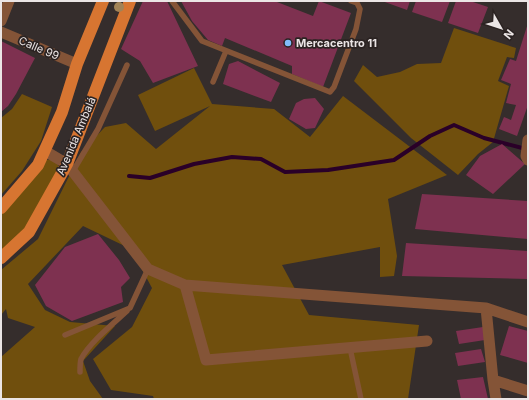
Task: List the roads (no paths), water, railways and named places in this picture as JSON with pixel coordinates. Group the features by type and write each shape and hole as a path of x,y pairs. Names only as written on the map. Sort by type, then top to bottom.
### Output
{"main road":[{"name":"Avenida Ambalá","path":"1,208 38,165 45,151 62,112 78,64 103,1"},
{"name":"Avenida Ambalá","path":"1,258 29,232 70,168 130,1"}],"street":[{"path":"1,21 9,1"},
{"name":"Calle 99","path":"1,32 78,64"},
{"path":"527,158 528,140"},
{"path":"45,151 70,168 148,269 185,285 486,308 528,322"},
{"path":"185,285 206,360 427,342"},
{"path":"486,308 496,399"},
{"path":"493,380 528,391"}],"lane":[{"path":"172,1 202,41 330,92 334,87 356,29 360,9 357,4 351,1"},
{"path":"213,82 226,51"},
{"path":"70,168 98,129 127,65"},
{"path":"80,372 80,360 95,342 130,308 148,269"},
{"path":"65,336 130,308"},
{"path":"350,348 360,399"}],"waterway":[{"path":"129,176 150,178 194,164 232,157 261,159 285,172 328,170 394,160 430,136 454,125 484,138 526,149"}],"place":[{"name":"Mercacentro 11","path":"288,43"}]}
